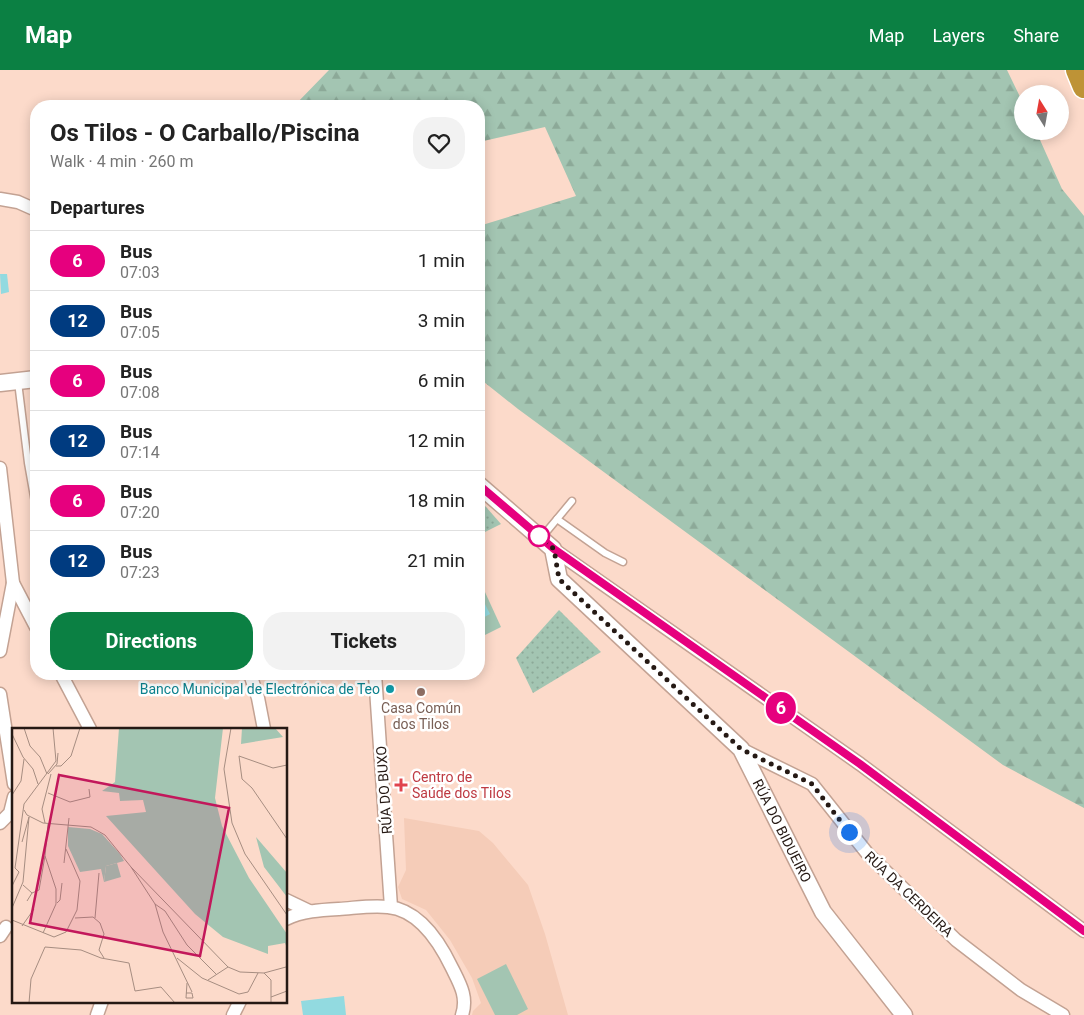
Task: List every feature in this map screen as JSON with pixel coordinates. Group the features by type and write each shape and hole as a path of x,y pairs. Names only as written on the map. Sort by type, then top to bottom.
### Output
{"highway":[{"path":"1077,70 1084,87"}],"street":[{"path":"0,198 18,202 30,207"},
{"path":"0,383 30,380"},
{"path":"0,468 13,583 0,650"},
{"path":"485,490 554,549 860,764 1084,931"},
{"name":"RÚA DO BIDUEIRO","path":"554,549 559,579 741,749 823,912 904,1015"},
{"path":"13,583 30,615"},
{"path":"64,680 89,728"},
{"path":"252,680 258,698 264,728"},
{"name":"RÚA DO BUXO","path":"375,680 391,907"},
{"path":"0,694 12,771"},
{"name":"RÚA DA CERDEIRA","path":"741,749 812,784 867,853 956,940 1021,990 1063,1015"},
{"path":"0,824 10,813 12,805"},
{"path":"288,901 309,911"},
{"path":"288,918 309,911 391,907 413,916 428,929 443,949 464,995 462,1015"},
{"path":"97,1015 102,1002"},
{"path":"233,1015 240,1002"}],"lane":[{"path":"18,381 30,474"},
{"path":"541,538 572,501"},
{"path":"557,519 605,553 623,562"}],"shaded area":[{"path":"404,818 479,831 493,843 528,885 545,934 568,1015 472,1015 473,1011 481,1003 472,978 450,940 426,910 402,899 398,887 406,870"}],"green space":[{"path":"329,70 1007,70 1014,85 1014,140 1040,140 1062,189 1084,216 1084,808 1003,765 518,409 485,383 485,224 576,196 545,127 485,141 485,100 300,100"},
{"path":"485,506 501,524 485,532"},
{"path":"485,592 501,627 485,635"},
{"path":"559,610 601,652 533,693 516,658"},
{"path":"506,964 528,1009 517,1015 495,1015 477,979"}],"water":[{"path":"0,274 7,274 9,292 1,294"},
{"path":"485,604 490,614 485,617"},
{"path":"344,996 346,1015 303,1015 301,1001"}],"bus line":[{"name":"6","path":"485,490 554,549 860,764 1084,931"}],"place":[{"name":"Banco Municipal de Electrónica de Teo","path":"390,689"},
{"name":"Casa Común dos Tilos","path":"421,692"},
{"name":"Centro de Saúde dos Tilos","path":"401,785"}],"route":[{"path":"539,536 554,549 559,579 741,749 805,780 819,790 849,832"}]}
